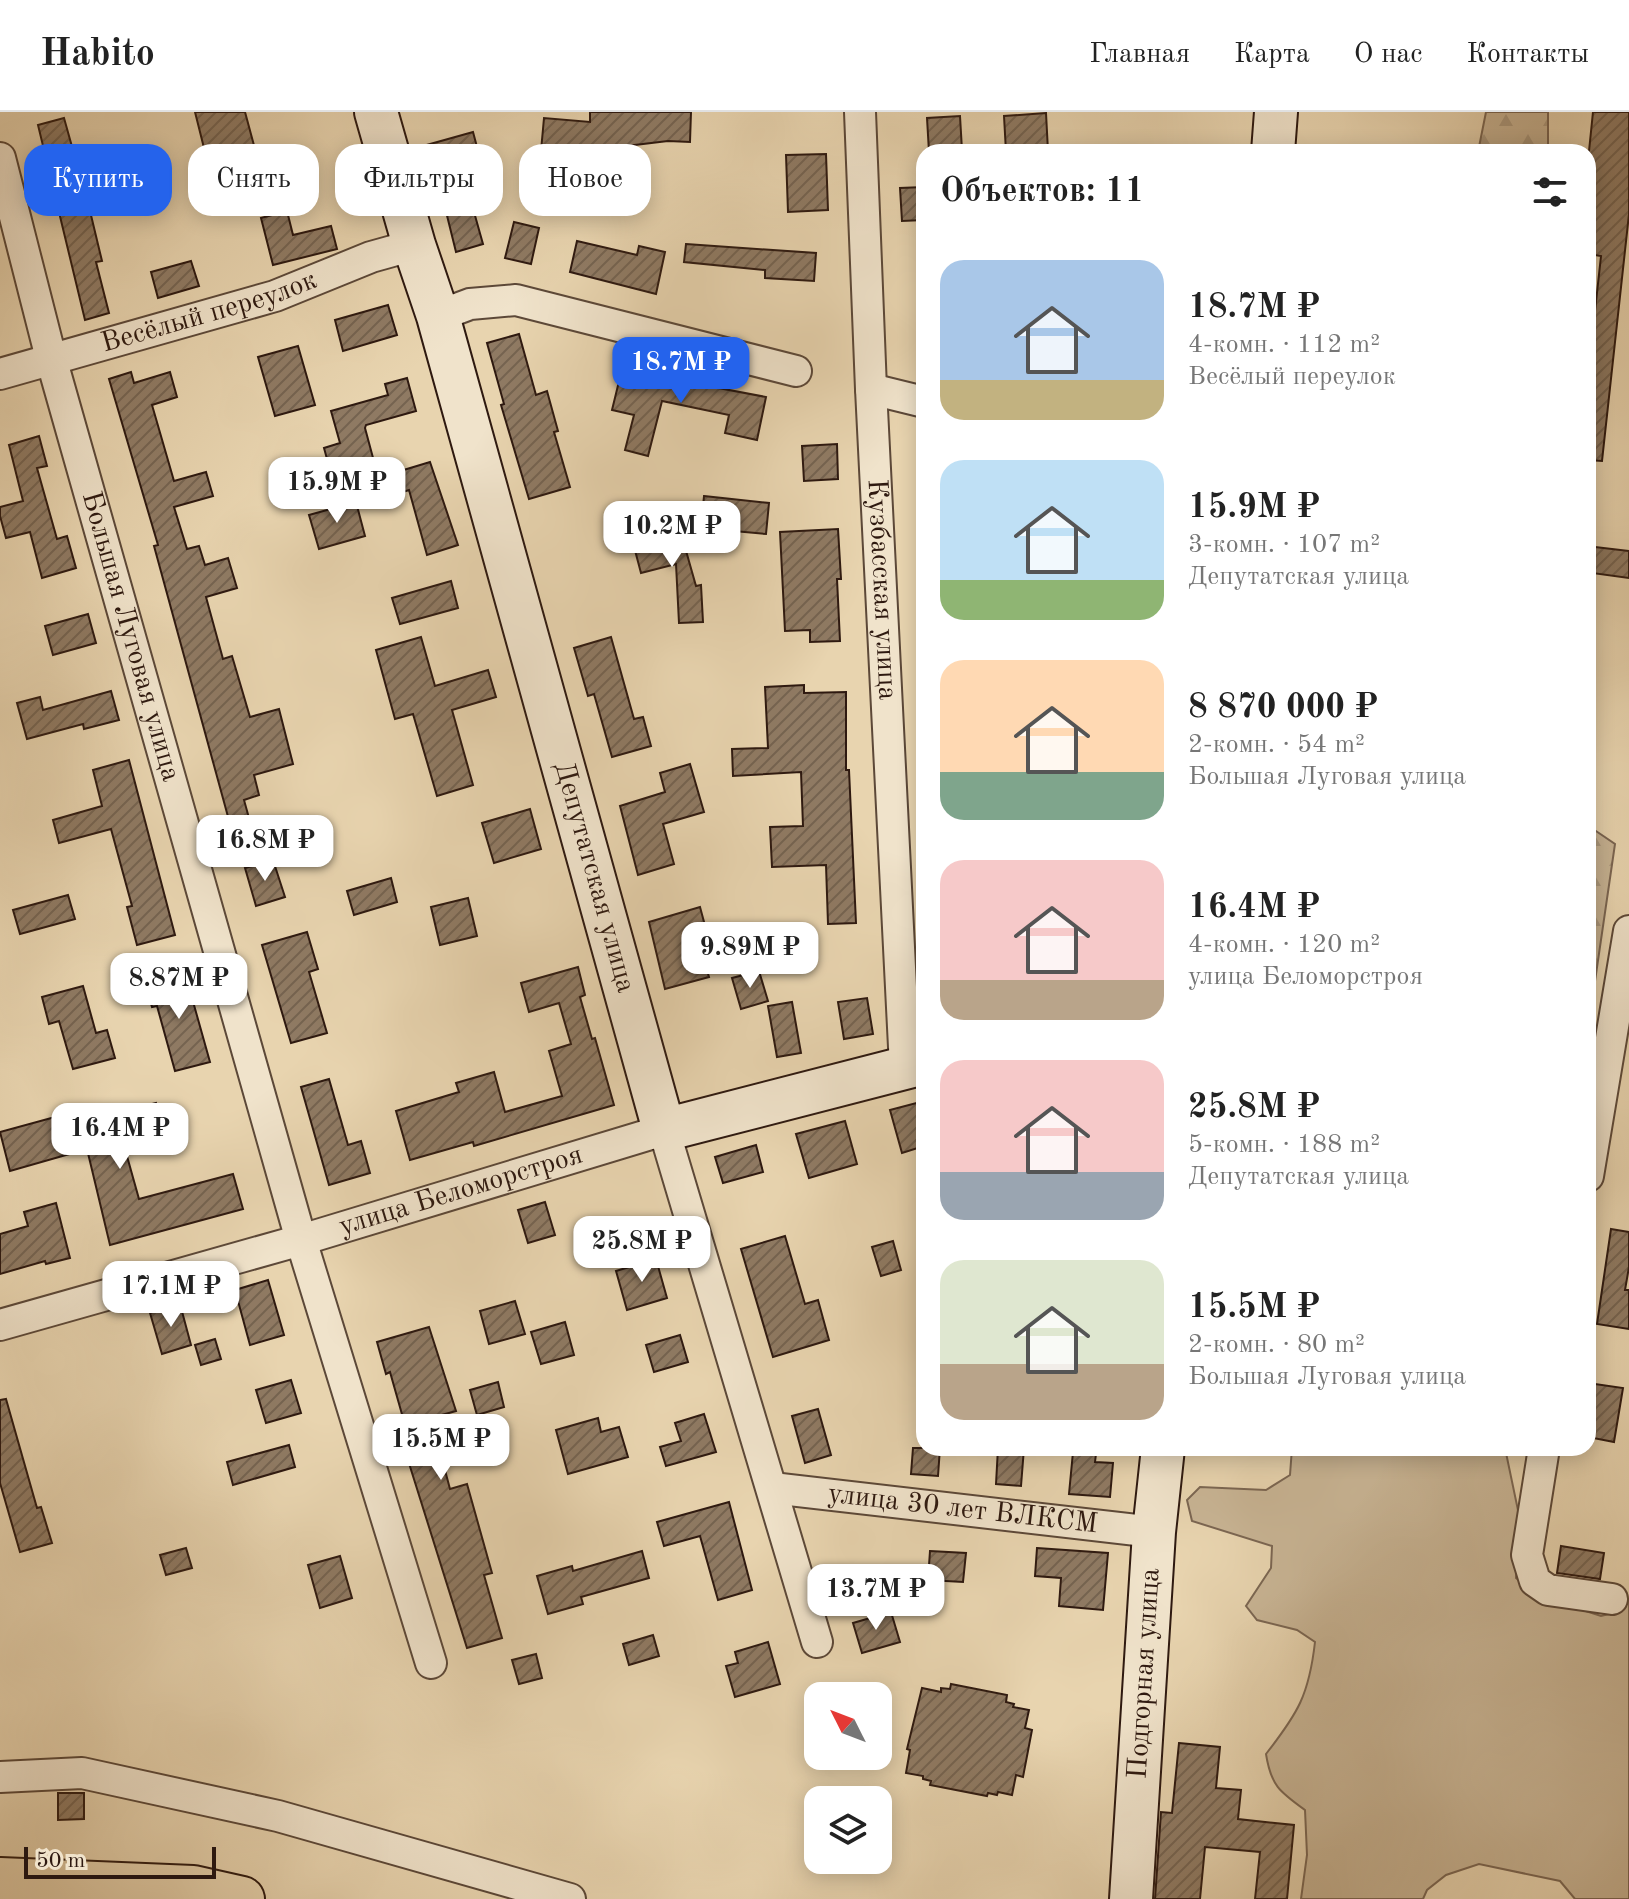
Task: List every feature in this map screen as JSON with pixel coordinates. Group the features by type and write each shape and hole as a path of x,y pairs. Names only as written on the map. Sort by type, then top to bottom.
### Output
{"main road":[{"path":"0,1880 193,1888 242,1899"}],"street":[{"name":"Депутатская улица","path":"376,112 438,316 664,1130 817,1642"},
{"name":"Кузбасская улица","path":"860,112 871,389 915,1065"},
{"path":"1274,144 1276,112"},
{"name":"Большая Луговая улица","path":"0,158 51,358 301,1240 431,1663"},
{"name":"Весёлый переулок","path":"0,374 275,296 371,257 414,245"},
{"path":"438,316 470,304 516,300 796,371"},
{"path":"871,389 916,400"},
{"path":"1596,1128 1629,931"},
{"name":"улица Беломорстроя","path":"0,1325 301,1240 664,1130 915,1065"},
{"name":"Подгорная улица","path":"1131,1899 1154,1532 1162,1456"},
{"path":"1543,1456 1527,1555 1535,1581 1548,1590 1612,1599"},
{"name":"улица 30 лет ВЛКСМ","path":"772,1488 1154,1532"},
{"path":"0,1777 82,1773 278,1816 570,1899"}],"green space":[{"path":"1486,112 1548,112 1548,144 1480,144"},
{"path":"1596,831 1615,844 1596,974"},
{"path":"1291,1456 1507,1456 1519,1515 1516,1578 1542,1597 1601,1616 1621,1611 1629,1601 1629,1899 1575,1899 1560,1881 1479,1864 1446,1875 1427,1890 1423,1899 1301,1899 1307,1855 1305,1810 1278,1787 1266,1754 1300,1702 1309,1676 1315,1642 1297,1630 1257,1620 1246,1606 1271,1568 1272,1546 1192,1521 1187,1500 1200,1487 1266,1490 1290,1475"}],"building":[{"path":"195,112 245,112 254,144 203,144"},
{"path":"590,112 691,112 690,142 542,144 544,118 590,122"},
{"path":"1593,112 1629,112 1629,214 1602,461 1596,461 1596,302 1601,256 1596,255 1596,144 1590,144"},
{"path":"1046,113 1048,144 1006,144 1004,116"},
{"path":"960,116 962,144 929,144 927,118"},
{"path":"64,118 71,144 43,144 38,125"},
{"path":"473,132 476,144 430,144"},
{"path":"826,154 828,210 788,212 786,155"},
{"path":"916,187 916,220 902,221 900,188"},
{"path":"60,216 91,216 102,261 96,262 109,313 85,320"},
{"path":"288,216 293,235 331,226 337,249 273,265 261,218"},
{"path":"447,216 475,216 483,244 456,252"},
{"path":"514,222 539,228 531,264 505,258"},
{"path":"577,241 637,255 639,246 665,252 656,294 570,272"},
{"path":"686,244 816,253 814,281 765,278 765,270 684,262"},
{"path":"191,261 199,286 158,298 151,272"},
{"path":"388,305 397,335 343,351 335,320"},
{"path":"519,334 536,395 547,391 558,431 554,432 570,487 529,499 501,405 504,404 487,343"},
{"path":"298,346 315,405 275,416 258,357"},
{"path":"623,365 687,382 766,397 757,440 725,433 729,415 662,401 648,456 625,450 634,415 612,410"},
{"path":"131,372 134,383 170,372 177,397 152,405 174,481 206,472 213,496 174,507 187,549 199,546 205,565 228,558 237,588 206,597 223,659 232,656 250,717 279,709 293,764 254,775 259,795 244,800 249,818 230,824 154,546 158,545 109,379"},
{"path":"407,378 416,411 366,425 376,469 333,481 324,448 340,443 331,411 388,395 385,384"},
{"path":"39,436 47,466 37,468 57,539 67,536 76,568 42,578 30,532 6,538 0,516 0,507 23,501 9,445"},
{"path":"837,444 838,479 804,481 802,446"},
{"path":"430,462 458,545 427,555 409,490 403,492 397,472"},
{"path":"704,496 769,503 766,534 701,528"},
{"path":"356,502 365,536 319,549 309,515"},
{"path":"679,526 696,586 701,585 703,622 679,623 676,564 641,573 632,539"},
{"path":"838,529 840,641 810,642 810,630 785,631 780,532"},
{"path":"1596,547 1629,551 1629,578 1596,574"},
{"path":"451,581 458,608 400,624 392,598"},
{"path":"88,614 96,643 53,655 45,626"},
{"path":"421,637 435,686 488,670 496,697 452,710 473,785 437,796 413,714 395,719 376,650"},
{"path":"611,637 634,719 643,717 651,746 612,757 594,694 588,696 574,648"},
{"path":"804,685 804,693 846,692 846,770 849,770 856,923 828,924 826,865 772,867 770,827 803,826 801,772 733,776 732,749 768,748 765,687"},
{"path":"111,691 119,720 84,729 83,724 27,739 17,703 40,697 43,710"},
{"path":"129,760 175,935 137,945 127,907 132,906 111,829 59,843 53,820 102,806 93,770"},
{"path":"690,764 704,812 663,824 674,864 638,875 620,806 665,792 660,773"},
{"path":"530,809 541,849 494,863 482,823"},
{"path":"273,860 285,897 256,906 245,868"},
{"path":"391,878 397,902 354,915 347,891"},
{"path":"68,895 75,919 20,934 13,910"},
{"path":"468,898 477,936 440,945 431,907"},
{"path":"700,907 707,933 697,936 709,977 665,989 649,922"},
{"path":"307,932 318,969 309,972 327,1033 291,1043 262,945"},
{"path":"578,967 585,995 580,997 614,1105 474,1146 473,1142 410,1160 396,1111 459,1092 456,1083 494,1072 505,1112 562,1096 549,1051 571,1044 559,1003 529,1012 521,983"},
{"path":"759,971 768,1001 741,1009 732,978"},
{"path":"185,973 210,1062 175,1071 157,1006 152,1007 145,983"},
{"path":"83,986 96,1033 107,1030 115,1058 73,1069 59,1021 49,1024 42,997"},
{"path":"867,998 873,1034 844,1039 838,1002"},
{"path":"792,1002 801,1053 777,1057 768,1006"},
{"path":"329,1079 348,1145 361,1141 370,1173 329,1185 301,1087"},
{"path":"156,1103 163,1130 125,1140 139,1199 233,1174 243,1209 110,1245 87,1149 10,1171 0,1132 66,1114 68,1122"},
{"path":"916,1103 916,1149 902,1153 890,1110"},
{"path":"845,1121 857,1164 809,1178 796,1134"},
{"path":"756,1145 763,1172 723,1183 715,1157"},
{"path":"545,1202 555,1235 528,1243 518,1210"},
{"path":"56,1203 70,1258 46,1264 45,1261 0,1274 0,1234 28,1226 24,1212"},
{"path":"1611,1229 1629,1232 1629,1267 1625,1290 1629,1290 1629,1329 1597,1324"},
{"path":"785,1236 805,1304 818,1300 829,1340 773,1357 741,1249"},
{"path":"893,1241 901,1270 881,1276 872,1247"},
{"path":"656,1259 667,1298 627,1310 616,1271"},
{"path":"268,1280 284,1335 250,1345 235,1290"},
{"path":"515,1301 525,1334 489,1344 480,1311"},
{"path":"180,1304 191,1345 162,1354 150,1313"},
{"path":"565,1322 574,1355 541,1364 531,1332"},
{"path":"429,1327 456,1411 431,1418 450,1489 467,1484 492,1573 484,1575 502,1638 467,1648 402,1441 409,1439 390,1372 386,1374 377,1342"},
{"path":"680,1335 688,1362 654,1372 646,1345"},
{"path":"215,1339 221,1359 201,1365 195,1345"},
{"path":"291,1380 301,1413 266,1423 256,1390"},
{"path":"498,1382 504,1407 477,1415 470,1390"},
{"path":"1596,1384 1623,1388 1614,1442 1596,1439"},
{"path":"6,1399 37,1508 41,1507 52,1543 20,1552 0,1483 0,1400"},
{"path":"818,1409 831,1455 805,1463 792,1416"},
{"path":"704,1414 716,1452 666,1466 660,1447 681,1441 675,1423"},
{"path":"598,1418 601,1432 619,1427 628,1457 568,1474 556,1430"},
{"path":"289,1445 295,1467 233,1485 227,1462"},
{"path":"913,1448 916,1448 916,1456 939,1456 938,1476 911,1474"},
{"path":"998,1456 1023,1456 1021,1486 996,1484"},
{"path":"1073,1456 1096,1456 1095,1462 1113,1463 1110,1497 1069,1494"},
{"path":"729,1502 752,1590 718,1600 700,1536 664,1546 657,1522"},
{"path":"1561,1546 1604,1553 1600,1579 1557,1573"},
{"path":"186,1548 192,1568 166,1575 160,1555"},
{"path":"1037,1548 1108,1553 1103,1610 1059,1606 1061,1578 1035,1576"},
{"path":"642,1551 649,1578 581,1597 583,1604 548,1614 537,1576 572,1566 573,1571"},
{"path":"930,1551 966,1553 963,1582 928,1580"},
{"path":"340,1556 352,1598 320,1608 308,1565"},
{"path":"891,1612 900,1642 862,1653 853,1623"},
{"path":"653,1635 659,1656 629,1665 623,1644"},
{"path":"768,1642 780,1684 735,1697 726,1666 738,1663 735,1652"},
{"path":"536,1654 542,1678 519,1684 512,1660"},
{"path":"951,1684 1007,1695 1006,1702 1014,1704 1013,1707 1029,1710 1025,1728 1032,1730 1023,1777 1016,1775 1012,1795 998,1792 997,1795 988,1793 987,1796 930,1785 931,1781 923,1779 923,1776 906,1773 910,1750 907,1749 922,1688 941,1692 941,1688 950,1689"},
{"path":"1179,1743 1220,1747 1216,1788 1241,1790 1238,1819 1294,1825 1287,1899 1255,1899 1260,1852 1205,1847 1200,1899 1155,1899 1161,1812 1172,1813"},
{"path":"58,1793 84,1793 84,1819 58,1820"}]}
